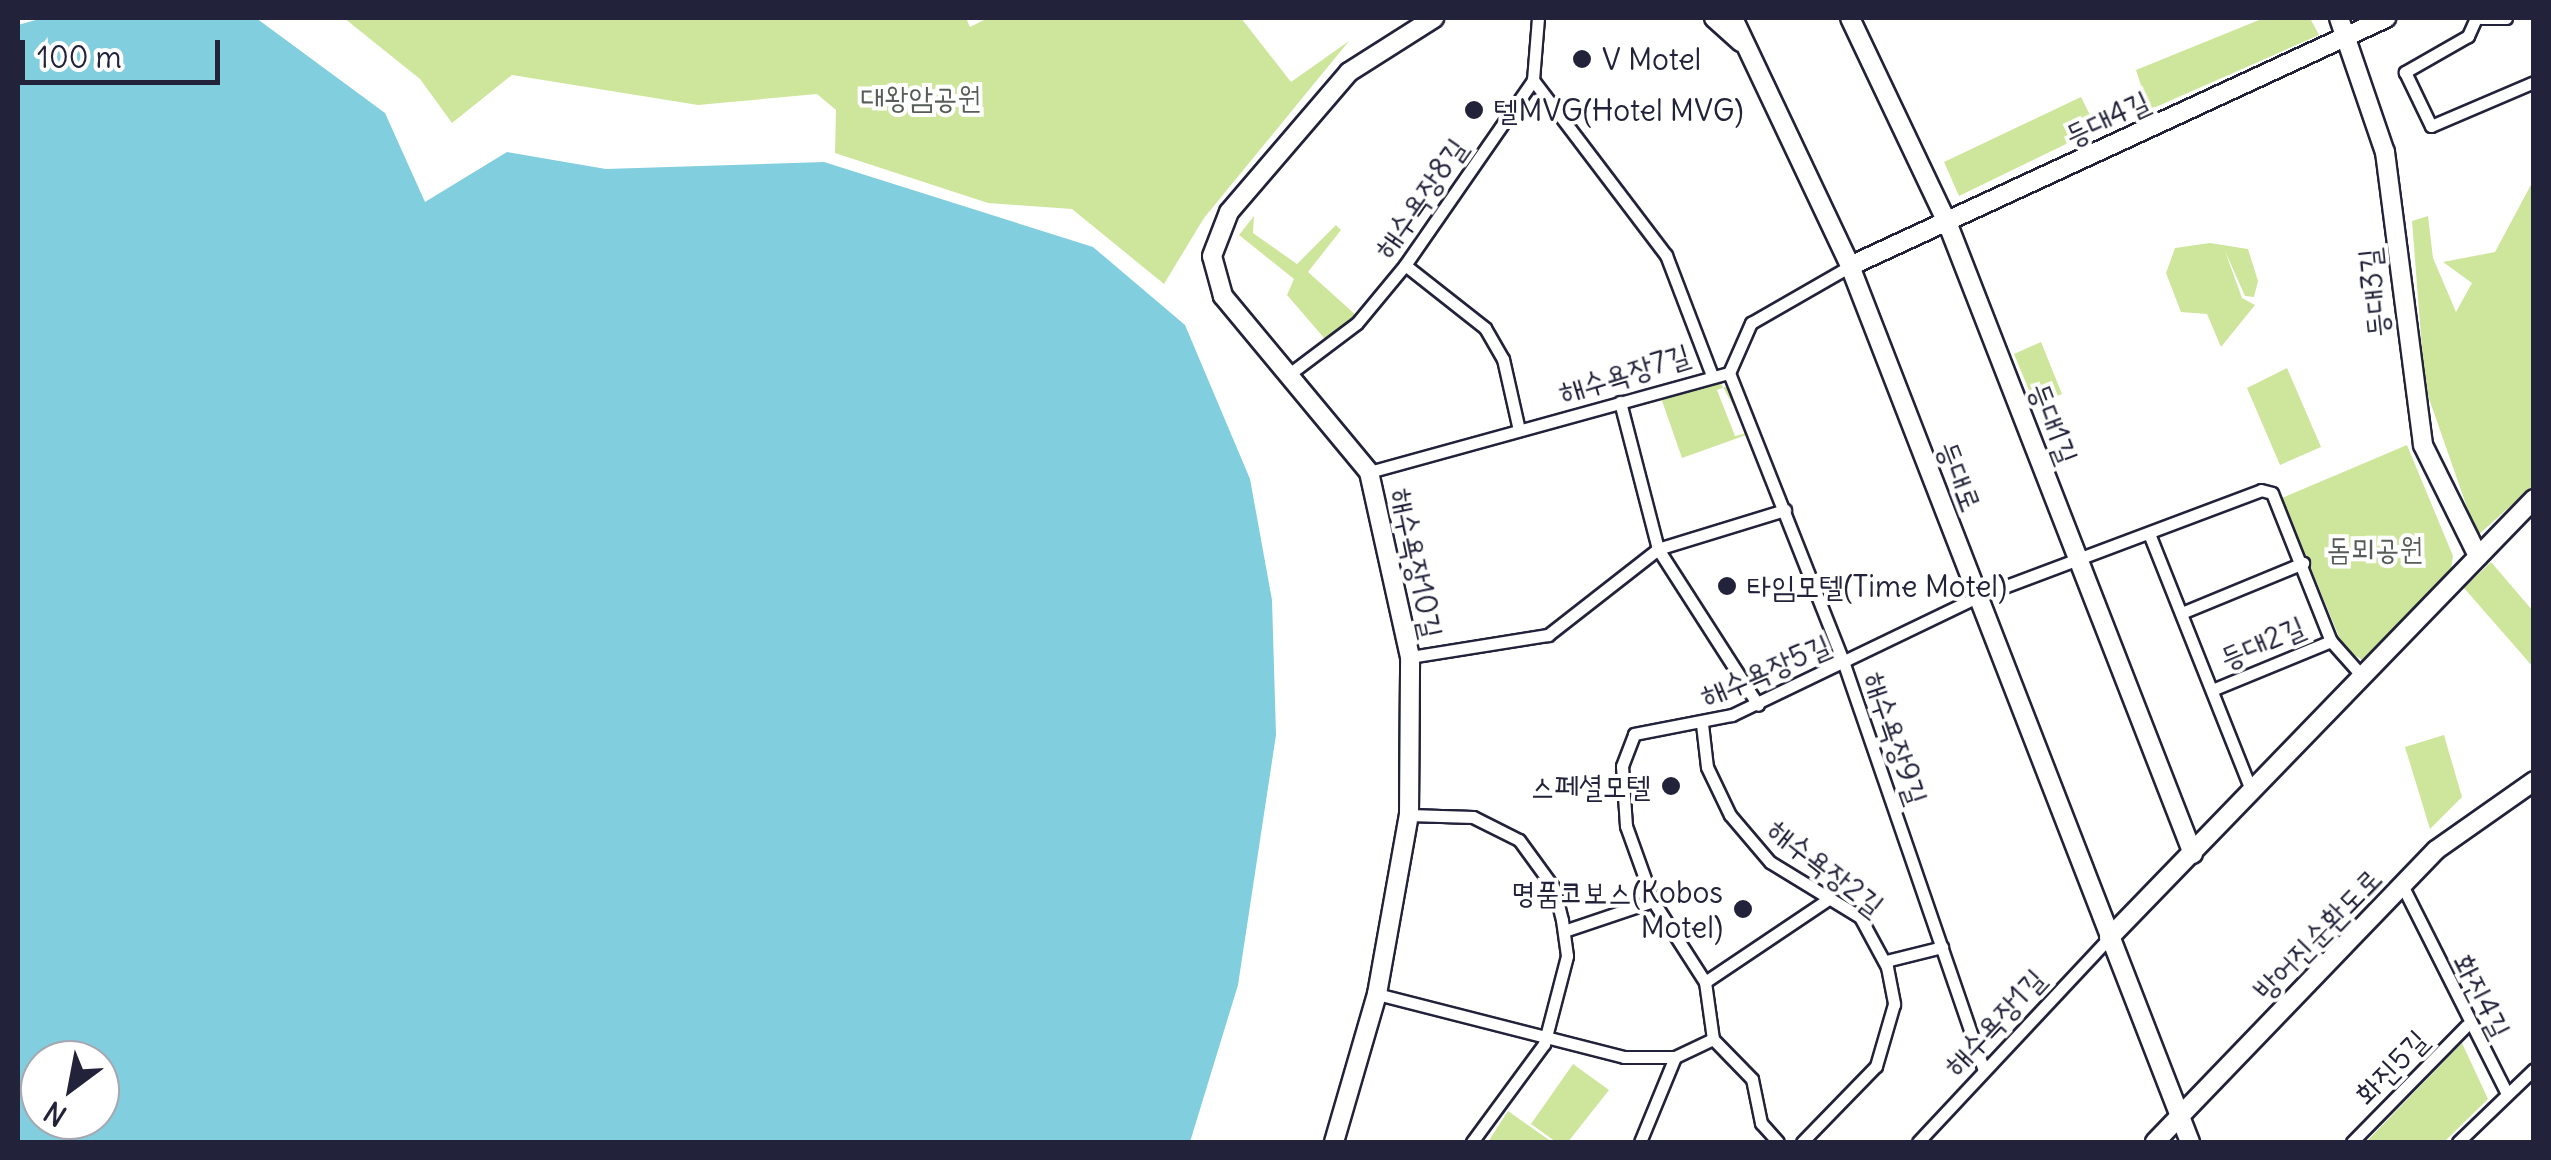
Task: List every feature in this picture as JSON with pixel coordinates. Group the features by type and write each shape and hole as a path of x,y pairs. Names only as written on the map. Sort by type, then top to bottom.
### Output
{"street":[{"name":"해수욕장10길","path":"1334,1142 1377,994 1409,815 1410,657 1368,472 1214,279 1216,235 1348,72 1434,18"},
{"path":"1538,18 1533,80 1666,255 1712,374"},
{"path":"1714,18 1741,43"},
{"path":"1733,18 1741,43"},
{"name":"등대1길","path":"1850,18 1947,222 2194,854"},
{"name":"등대3길","path":"2338,18 2348,36 2385,152 2423,445 2478,556"},
{"name":"등대4길","path":"1850,266 2386,18"},
{"path":"2506,18 2479,18 2468,36 2405,72 2431,126 2534,82"},
{"name":"등대로","path":"1741,43 1850,266 2190,1142"},
{"name":"해수욕장8길","path":"1288,375 1357,324 1405,265 1533,80"},
{"path":"1405,265 1484,328 1503,360 1519,430"},
{"name":"해수욕장7길","path":"1368,472 1712,374 1729,373 1751,323 1850,266"},
{"name":"해수욕장9길","path":"1729,373 1844,664 1983,1068"},
{"path":"1620,402 1658,549 1758,704"},
{"name":"등대2길","path":"2078,560 2271,491 2331,641 2363,676"},
{"path":"2109,938 2534,499"},
{"path":"1410,657 1548,636 1658,549 1785,510"},
{"name":"등대2길","path":"2150,536 2184,612 2252,792"},
{"name":"해수욕장5길","path":"1713,1039 1705,982 1654,901 1626,826 1622,766 1634,734 1702,724 1758,704 1977,597 2078,560"},
{"name":"등대2길","path":"2184,612 2303,564"},
{"name":"등대2길","path":"2212,690 2331,641"},
{"name":"해수욕장2길","path":"1702,724 1707,767 1730,814 1770,862 1860,917 1886,960 1888,1040 1862,1090 1802,1142"},
{"name":"방어진순환도로","path":"2155,1142 2402,885 2534,780"},
{"path":"1409,815 1473,816 1519,840 1554,888 1564,931 1560,994 1544,1044 1477,1142"},
{"name":"화진4길","path":"2402,885 2466,1026 2507,1094 2534,1069"},
{"path":"1705,982 1827,900"},
{"path":"1564,931 1654,901"},
{"name":"해수욕장1길","path":"1918,1142 1983,1068 2109,938"},
{"path":"1886,960 1942,947"},
{"path":"1377,994 1544,1044 1675,1057 1713,1039 1752,1079 1761,1124 1778,1142"},
{"name":"화진5길","path":"2352,1142 2466,1026"},
{"path":"1640,1142 1675,1057"},
{"path":"2458,1142 2507,1094"}],"green space":[{"name":"대왕암공원","path":"344,18 966,18 970,27 988,18 1241,18 1291,82 1349,41 1204,218 1164,284 1072,209 988,203 835,153 836,110 817,94 698,105 512,75 452,123 420,79"},
{"path":"2264,18 2310,18 2319,35 2149,110 2136,70"},
{"path":"2081,97 2097,129 1959,196 1944,162"},
{"path":"2533,181 2533,486 2477,536 2425,387 2412,221 2428,216 2433,258 2456,312 2472,283 2443,262 2495,252"},
{"path":"1254,216 1253,233 1297,264 1336,225 1341,230 1308,272 1357,316 1325,339 1287,295 1294,279 1239,235"},
{"path":"2210,243 2248,249 2258,281 2254,297 2245,296 2225,251 2242,298 2255,305 2221,347 2207,314 2181,312 2166,273 2175,248"},
{"path":"2041,342 2062,394 2035,405 2014,354"},
{"path":"2287,368 2321,447 2280,465 2247,388"},
{"path":"1719,380 1723,388 1717,390 1735,436 1747,433 1743,423 1749,434 1682,458 1661,398"},
{"name":"돔뫼공원","path":"2407,445 2453,556 2450,576 2369,664 2344,649 2282,498"},
{"path":"2491,562 2533,611 2533,667 2464,588"},
{"path":"2444,735 2462,797 2430,829 2405,747"},
{"path":"2462,1043 2488,1099 2444,1142 2366,1142"},
{"path":"1573,1064 1609,1090 1568,1142 1556,1142 1531,1124"},
{"path":"1508,1111 1552,1142 1488,1142"}],"water":[{"path":"43,18 256,18 385,113 425,202 507,152 606,169 824,162 1093,247 1185,325 1250,479 1272,600 1276,735 1238,985 1190,1142 18,1142 18,25"}],"place":[{"name":"V Motel","path":"1582,59"},
{"name":"텔MVG(Hotel MVG)","path":"1474,110"},
{"name":"타임모텔(Time Motel)","path":"1727,586"},
{"name":"스페셜모텔","path":"1671,786"},
{"name":"명품코보스(Kobos Motel)","path":"1743,909"}]}
